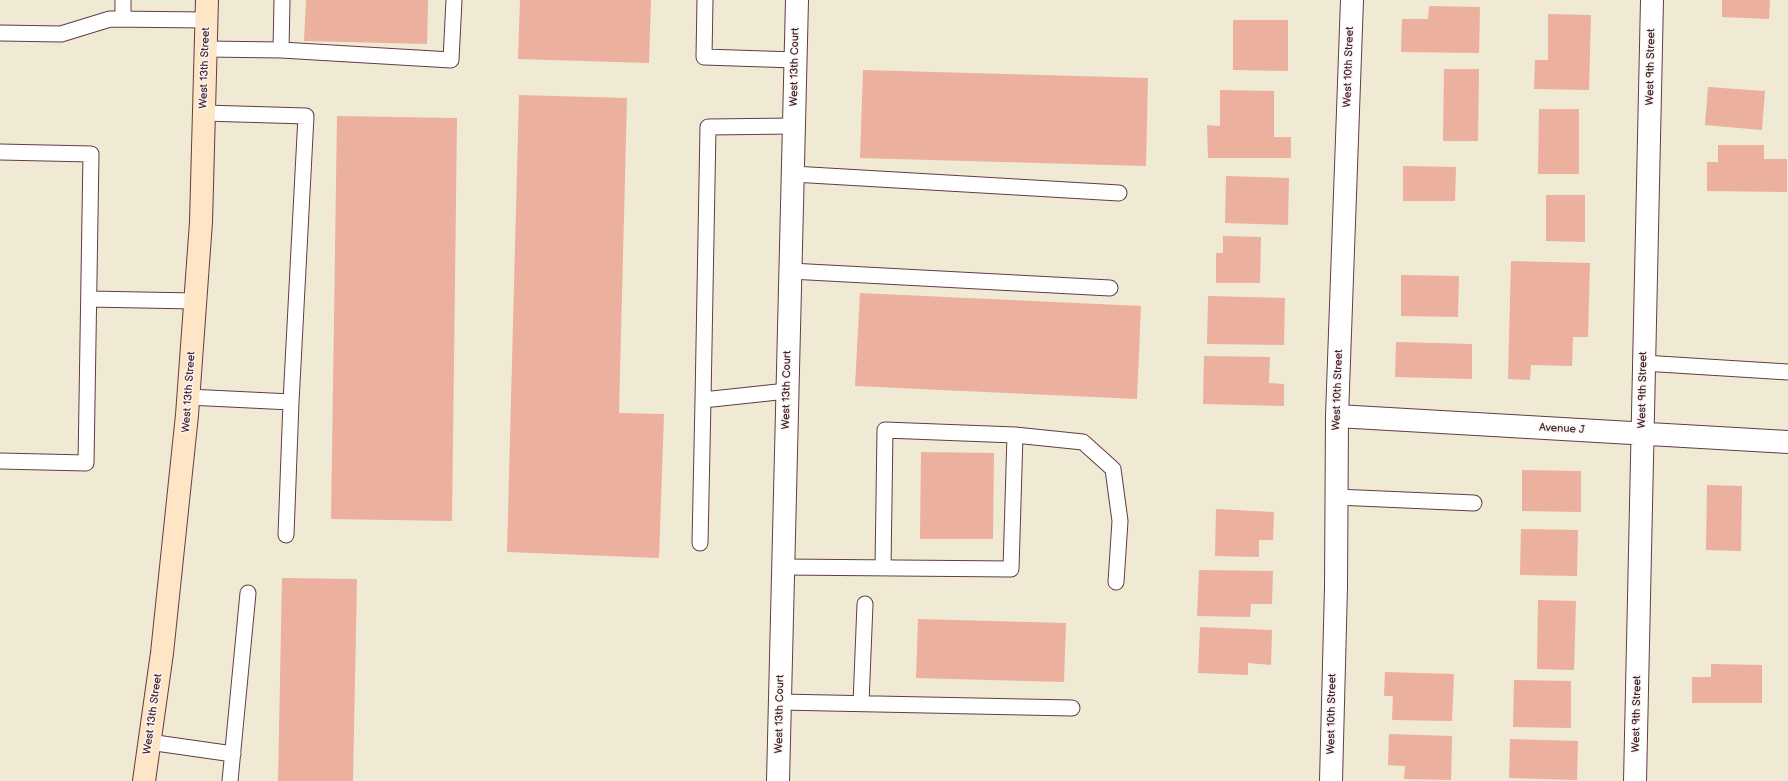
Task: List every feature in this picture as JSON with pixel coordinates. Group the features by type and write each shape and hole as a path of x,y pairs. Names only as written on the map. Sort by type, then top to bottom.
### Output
{"street":[{"name":"West 13th Court","path":"778,781 797,0"},
{"name":"West 10th Street","path":"1331,781 1337,416 1352,0"},
{"name":"West 9th Street","path":"1635,781 1652,0"},
{"name":"West 13th Street","path":"144,781 174,543 188,397 201,222 207,10"},
{"name":"Avenue J","path":"1337,416 1788,442"}],"lane":[{"path":"123,0 123,19"},
{"path":"281,50 282,0"},
{"path":"206,49 281,50 451,60 454,0"},
{"path":"706,0 704,57 796,60"},
{"path":"0,33 61,34 110,19 123,19 207,10"},
{"path":"204,113 306,116 291,402 286,535"},
{"path":"700,543 708,127 794,126"},
{"path":"0,152 91,154 86,463 0,461"},
{"path":"793,174 1119,194"},
{"path":"790,271 1110,288"},
{"path":"89,299 195,302"},
{"path":"1643,363 1788,372"},
{"path":"703,400 787,391"},
{"path":"188,397 291,402"},
{"path":"883,568 885,430 1015,435 1083,442 1113,469 1120,521 1116,582"},
{"path":"783,567 1011,569 1015,435"},
{"path":"1336,497 1474,503"},
{"path":"230,781 248,593"},
{"path":"860,703 865,604"},
{"path":"780,702 1072,708"},
{"path":"150,742 233,754"}],"building":[{"path":"306,0 428,0 427,44 304,41"},
{"path":"520,0 651,0 649,63 518,59"},
{"path":"1722,0 1770,0 1769,19 1722,17"},
{"path":"1429,6 1480,7 1479,53 1401,52 1402,19 1428,19"},
{"path":"1548,14 1591,15 1589,90 1534,89 1535,60 1548,60"},
{"path":"1233,20 1288,20 1288,71 1233,70"},
{"path":"1444,69 1479,69 1478,141 1443,141"},
{"path":"863,70 1148,78 1146,166 860,158"},
{"path":"1708,87 1765,91 1762,130 1705,125"},
{"path":"1220,90 1274,91 1274,137 1291,137 1291,158 1208,158 1207,125 1220,126"},
{"path":"519,95 627,98 619,413 664,414 659,558 507,552"},
{"path":"1539,109 1579,109 1579,174 1538,174"},
{"path":"337,116 457,118 452,521 331,519"},
{"path":"1718,145 1764,145 1764,159 1787,159 1787,192 1707,191 1707,162 1718,162"},
{"path":"1403,166 1456,167 1455,201 1403,201"},
{"path":"1226,176 1289,178 1288,225 1225,223"},
{"path":"1546,195 1585,195 1585,242 1546,241"},
{"path":"1223,236 1261,237 1260,283 1216,283 1216,253 1223,253"},
{"path":"1511,261 1590,263 1588,337 1573,337 1572,366 1531,365 1530,380 1508,379"},
{"path":"1401,275 1459,276 1458,317 1401,316"},
{"path":"860,293 1141,306 1137,399 855,386"},
{"path":"1208,296 1285,298 1284,345 1207,344"},
{"path":"1396,342 1472,344 1472,379 1395,377"},
{"path":"1204,356 1270,357 1269,383 1284,384 1284,406 1203,404"},
{"path":"921,452 994,453 993,539 920,539"},
{"path":"1522,470 1581,471 1581,512 1522,511"},
{"path":"1707,485 1742,486 1741,551 1706,550"},
{"path":"1216,509 1274,512 1273,540 1259,540 1259,557 1215,556"},
{"path":"1521,529 1578,530 1577,576 1520,575"},
{"path":"1199,570 1273,571 1272,604 1251,604 1250,617 1197,616"},
{"path":"282,578 357,579 353,781 278,781"},
{"path":"1538,600 1576,601 1574,670 1537,669"},
{"path":"918,619 1066,623 1064,682 916,678"},
{"path":"1200,627 1272,630 1271,665 1248,663 1248,675 1198,673"},
{"path":"1711,664 1762,665 1762,703 1692,703 1692,677 1711,677"},
{"path":"1385,672 1454,674 1452,721 1392,720 1393,696 1384,696"},
{"path":"1514,680 1571,681 1571,728 1513,727"},
{"path":"1389,734 1452,736 1451,780 1404,779 1405,766 1388,765"},
{"path":"1510,739 1578,741 1577,780 1509,778"}]}
